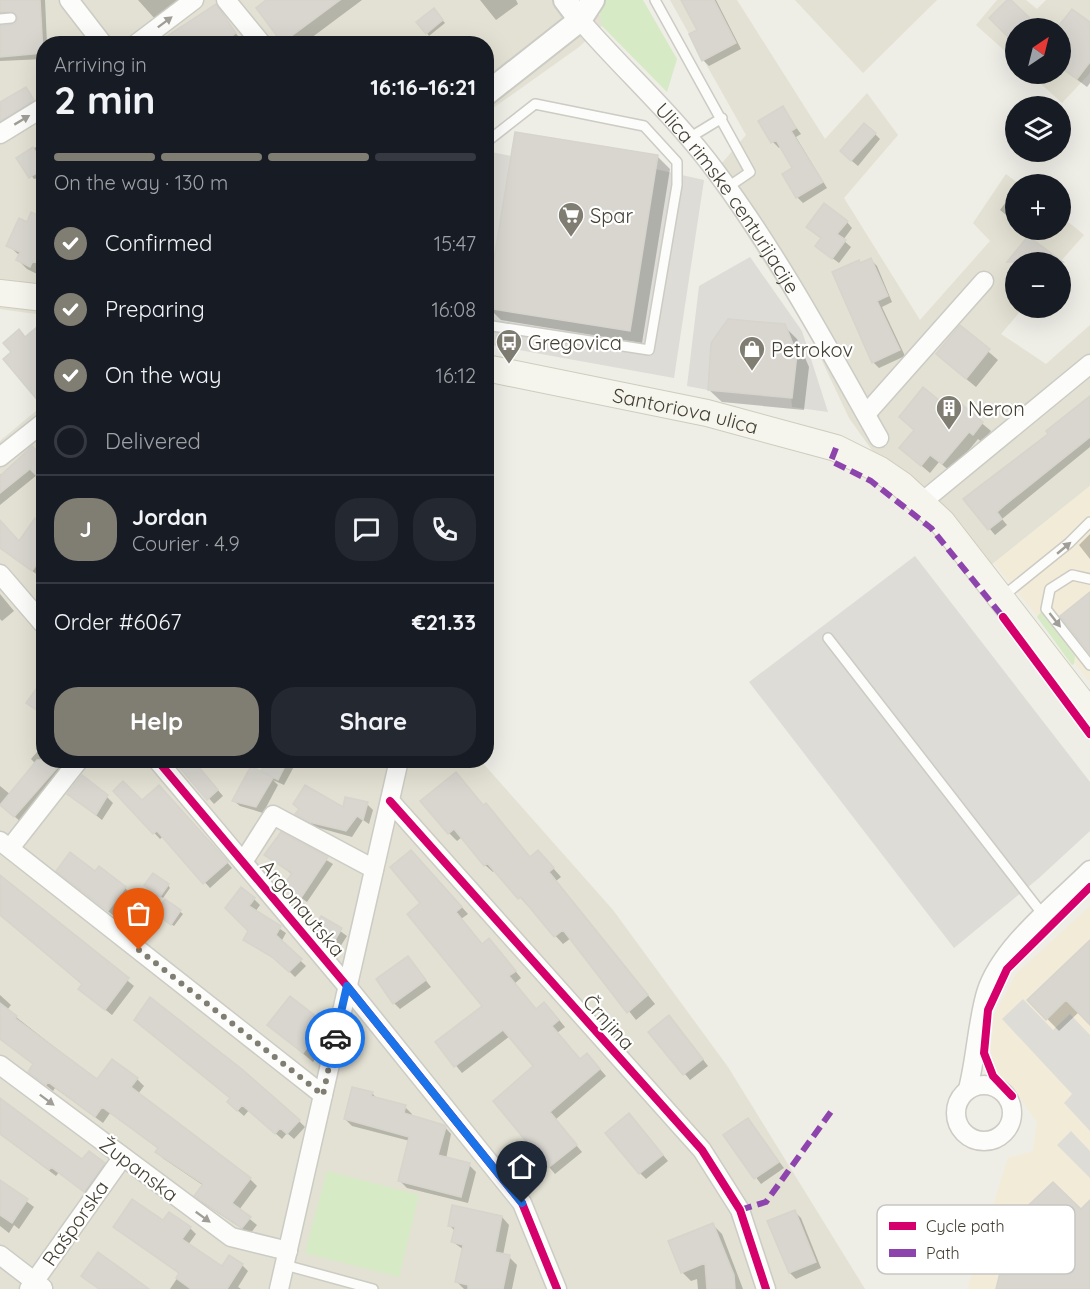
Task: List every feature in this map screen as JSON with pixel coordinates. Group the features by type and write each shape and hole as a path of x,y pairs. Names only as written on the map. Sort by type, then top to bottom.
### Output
{"main road":[{"path":"0,292 36,297"},
{"name":"Santoriova ulica","path":"494,371 751,424 836,448 880,470 922,502"},
{"path":"922,502 961,544 1090,713"}],"street":[{"path":"69,0 97,36"},
{"path":"147,36 194,0"},
{"path":"226,0 255,36"},
{"name":"Ulica rimske centurijacije","path":"565,0 580,20 661,104 728,187 760,233 879,438"},
{"path":"494,88 580,20 593,0"},
{"path":"0,134 36,112"},
{"path":"866,414 984,281"},
{"path":"922,502 1090,364"},
{"path":"0,457 36,428"},
{"path":"0,574 36,616"},
{"path":"72,768 5,844 323,1095"},
{"name":"Argonautska","path":"164,768 347,986 522,1203 557,1289"},
{"path":"279,1289 397,768"},
{"name":"Črnjina","path":"390,801 702,1150 740,1210 766,1289"},
{"path":"243,862 273,815 374,869"},
{"path":"976,1055 994,1086 1008,1097 1012,1114 1006,1131 991,1140 972,1138 958,1124 957,1105 968,1089 986,994 994,974 1012,948 1090,870"},
{"name":"Županska","path":"0,1065 231,1238 286,1258"},
{"path":"968,1089 985,1084 994,1086"},
{"name":"Rašporska","path":"36,1286 122,1158"},
{"path":"0,1255 36,1286"}],"lane":[{"path":"655,0 750,172 728,187"},
{"path":"0,19 11,18"},
{"path":"494,136 535,104 644,126 677,162 677,185 649,350 494,326"},
{"path":"689,138 722,118"},
{"path":"1002,597 1069,543 1090,522"},
{"path":"1090,579 1072,575 1050,590 1046,609 1090,664"},
{"path":"828,638 1044,916"},
{"path":"286,1258 373,1289"}],"shaded area":[{"path":"0,0 586,0 606,22 579,47 494,107 494,36 36,36 36,314 0,309"},
{"path":"670,0 737,0 825,139 867,93 898,135 844,198 920,320 990,241 973,223 1005,175 1005,240 1071,240 1071,224 1084,235 1069,252 1005,252 1005,318 1015,318 1001,334 1046,364 1090,325 1090,486 971,581 917,513 849,418 808,331 710,177 746,135"},
{"path":"795,0 937,0 863,73"},
{"path":"997,0 1026,0 1037,9 1046,0 1090,0 1090,73 1069,96 1054,96 1041,84 1071,84 1071,18 1005,18 1005,51 976,25"},
{"path":"494,153 511,156 494,263"},
{"path":"655,169 704,180 674,378 494,345 494,301"},
{"path":"750,257 802,331 828,412 792,407 785,324 728,319 711,343 708,390 687,386 699,286"},
{"path":"36,411 36,768 487,768 613,910 728,1067 865,1289 0,1289 0,441"},
{"path":"1090,486 1090,682 994,563"},
{"path":"915,556 1090,782 1090,831 1039,878 954,948 749,682"},
{"path":"1090,906 1090,1289 967,1289 972,1274 1075,1274 1075,1205 993,1205 1008,1158 1033,1151 1037,1122 1017,1094 999,1083 991,1052 994,1015 1016,974"},
{"path":"1023,999 1053,1030 1070,1014 1090,1035 1090,1131 1064,1103 1072,1094 1002,1019"},
{"path":"1071,1131 1090,1151 1090,1178 1057,1145"}],"green space":[{"path":"602,0 643,0 677,59 667,92 602,26 600,14"},
{"path":"1041,612 1075,656 1074,664 1072,665 1037,617"},
{"path":"327,1171 419,1195 399,1277 305,1253"}],"building":[{"path":"0,0 40,0 42,36 36,36 36,54 0,57 0,26 14,24 18,18 13,12 0,12"},
{"path":"266,0 340,0 291,36 277,36 256,8"},
{"path":"681,0 714,0 736,43 702,61 689,34 697,30"},
{"path":"1007,0 1011,0 1030,18 1005,18 1005,34 989,18"},
{"path":"216,4 236,33 232,36 167,36"},
{"path":"434,8 443,20 426,34 416,22"},
{"path":"1072,9 1090,22 1090,62 1077,79 1071,75 1071,18 1065,18"},
{"path":"26,87 34,100 0,121 0,102"},
{"path":"783,106 796,128 791,131 823,182 796,198 782,174 792,168 776,140 771,143 758,121"},
{"path":"864,123 876,133 851,161 840,151"},
{"name":"Spar","path":"515,132 658,155 630,331 494,309 494,259"},
{"path":"33,147 36,153 36,173 29,178 16,158"},
{"path":"824,203 848,221 837,234 846,240 832,259 815,246 821,238 806,227"},
{"path":"31,212 36,214 36,262 33,261 30,267 16,260 20,252 6,246 19,218 27,222"},
{"path":"1025,240 1033,240 1050,252 1015,252"},
{"path":"871,258 888,296 877,301 900,350 872,363 832,272 859,260 860,263"},
{"name":"Petrokov","path":"728,319 785,324 797,354 792,398 708,390 711,343"},
{"path":"960,325 990,349 966,379 936,354"},
{"path":"36,328 36,398 3,359 11,352 3,343 19,329 25,337"},
{"name":"Neron","path":"923,387 945,405 952,396 983,422 973,435 969,432 942,464 930,455 921,466 899,448 914,430 899,417"},
{"path":"1090,396 1090,437 997,512 1002,519 988,530 963,499 1048,434 1046,431"},
{"path":"32,446 36,450 36,475 30,469 0,493 0,476"},
{"path":"36,519 36,565 32,571 0,548 0,520 19,541"},
{"path":"1090,592 1090,654 1060,616"},
{"path":"36,689 36,710 26,703"},
{"path":"36,761 36,768 57,768 14,817 0,805"},
{"path":"180,768 200,768 218,790 207,800"},
{"path":"250,768 255,768 273,778 256,807 232,801"},
{"path":"263,768 284,768 278,780 261,771"},
{"path":"456,772 483,805 486,803 530,857 538,850 554,868 549,872 648,995 627,1013 563,930 554,937 521,897 518,899 487,863 484,866 454,829 448,834 420,801"},
{"path":"82,775 108,795 96,815 67,794"},
{"path":"123,781 142,800 159,785 228,862 203,884 157,831 153,834 113,791"},
{"path":"305,785 343,807 345,797 368,802 363,820 357,816 346,831 309,822 295,814 299,809 293,804"},
{"path":"281,832 328,857 301,898 283,886 292,873 264,855"},
{"path":"411,850 462,907 456,912 482,944 489,938 516,971 509,976 536,1009 544,1002 559,1020 552,1026 580,1059 587,1053 600,1069 550,1112 577,1145 548,1168 493,1101 533,1066 503,1030 454,1067 435,1042 482,1006 407,914 420,903 390,867"},
{"path":"70,852 95,871 99,866 126,887 108,911 56,871"},
{"path":"153,873 169,884 160,897 144,885"},
{"path":"0,875 129,978 105,1010 78,989 82,984 0,915"},
{"path":"241,887 255,898 249,906 281,926 276,935 302,959 289,972 272,957 243,940 248,931 225,908"},
{"path":"165,899 181,910 171,925 156,914"},
{"path":"321,916 342,928 334,942 314,929"},
{"path":"1090,940 1090,1025 1066,1000 1046,1020 1027,1000"},
{"path":"408,956 426,980 393,1004 376,979"},
{"path":"290,996 326,1024 303,1053 267,1025"},
{"path":"150,997 243,1070 300,1120 287,1134 280,1128 275,1134 242,1105 237,1111 227,1102 230,1098 134,1020"},
{"path":"0,1003 17,1016 15,1018 97,1079 112,1059 138,1078 131,1087 251,1178 232,1203 251,1217 242,1228 194,1196 203,1184 155,1152 158,1148 102,1107 95,1117 48,1082 46,1085 28,1072 33,1064 0,1039"},
{"path":"669,1015 703,1059 683,1075 648,1032"},
{"path":"352,1087 373,1092 371,1096 406,1105 404,1113 446,1127 438,1155 470,1163 461,1197 398,1181 409,1137 344,1119"},
{"path":"0,1098 82,1159 89,1151 105,1163 84,1192 51,1167 49,1170 0,1134"},
{"path":"629,1113 663,1155 639,1174 605,1133"},
{"path":"748,1118 779,1162 754,1179 723,1135"},
{"path":"0,1180 28,1199 12,1223 0,1215"},
{"path":"1053,1182 1081,1209 1090,1200 1090,1289 996,1289 1000,1274 1075,1274 1075,1205 1029,1205"},
{"path":"132,1199 163,1220 169,1212 191,1227 182,1239 222,1266 229,1255 243,1264 227,1289 191,1289 176,1278 179,1273 113,1227"},
{"path":"452,1205 502,1216 495,1252 510,1255 503,1289 468,1289 468,1285 455,1282 463,1245 451,1242 455,1227 448,1226"},
{"path":"795,1210 816,1262 789,1273 767,1221"},
{"path":"713,1223 734,1275 735,1289 707,1289 705,1263 681,1273 668,1241"},
{"path":"98,1252 149,1289 99,1289 81,1276"}],"marked path":[{"path":"836,448 831,461 871,481 931,528 1003,617"},
{"path":"740,1210 766,1202 833,1109"}],"cycle path":[{"path":"1003,617 1090,734"},
{"path":"164,768 347,986 522,1203 557,1289"},
{"path":"390,801 702,1150 740,1210 766,1289"},
{"path":"1012,1096 993,1076 984,1053 988,1010 1007,969 1090,887"}],"way so far":[{"path":"139,950 323,1095 335,1038"}],"place":[{"name":"Spar","path":"571,238"},
{"name":"Gregovica","path":"509,365"},
{"name":"Petrokov","path":"752,372"},
{"name":"Neron","path":"949,431"}],"route":[{"path":"335,1038 347,986 522,1203"}]}
